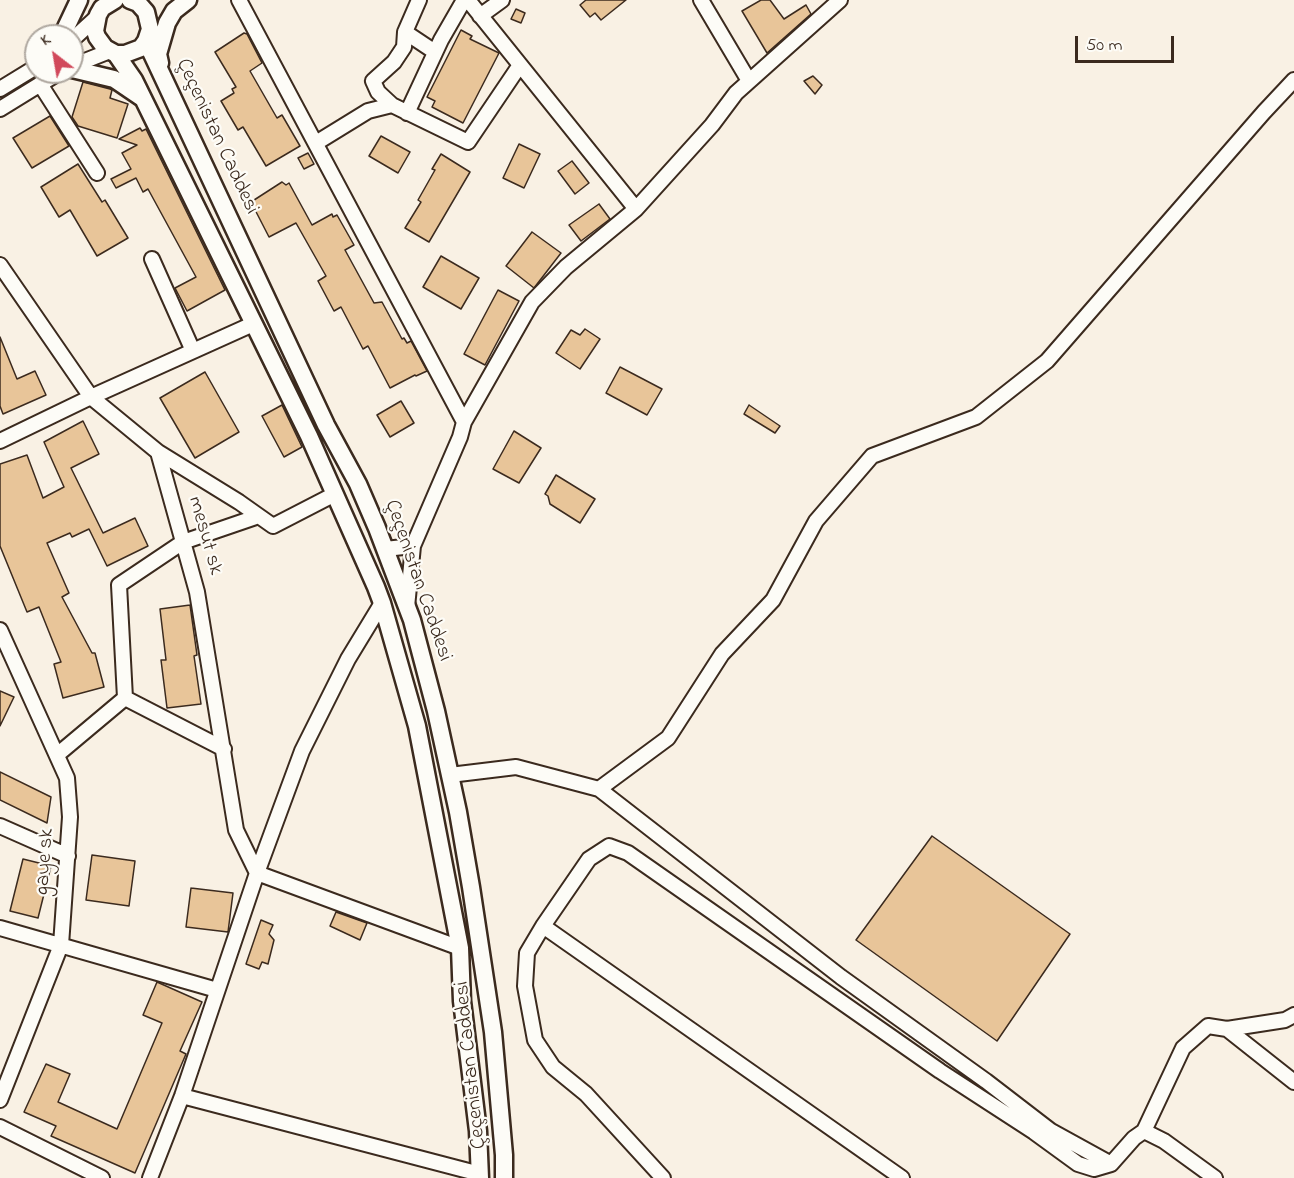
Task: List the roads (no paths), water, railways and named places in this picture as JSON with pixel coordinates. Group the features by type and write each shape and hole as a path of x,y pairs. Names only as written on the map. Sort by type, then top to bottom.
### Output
{"main road":[{"path":"68,24 79,0"},
{"path":"95,11 115,0"},
{"path":"113,52 133,52 141,48 146,41 150,30 149,17 142,7 132,0"},
{"path":"163,75 158,54 162,36 174,11 188,0"},
{"name":"Çeçenistan Caddesi","path":"95,11 97,37 100,43 113,52 134,80 309,436 382,603 417,726 460,948 462,1001 477,1121 480,1176"},
{"name":"Çeçenistan Caddesi","path":"146,41 321,414 358,484 407,608 436,711 471,887 493,1032 504,1178"},
{"path":"84,71 114,80 143,99"}],"street":[{"path":"239,0 464,422"},
{"path":"419,0 405,32 404,47 394,62 373,81 378,92 392,105 468,142 520,65"},
{"path":"407,113 435,52 466,0 636,209"},
{"path":"480,16 502,0"},
{"path":"701,0 749,81"},
{"path":"407,608 413,546 460,437 464,422 532,302 566,267 636,209 749,81 840,0"},
{"path":"84,25 95,11"},
{"path":"405,32 435,52"},
{"path":"84,63 113,52"},
{"path":"0,89 24,74"},
{"path":"599,789 668,738 722,654 773,600 816,521 872,456 976,417 1047,361 1294,80"},
{"path":"0,109 40,84 97,173"},
{"path":"316,143 368,111 392,105"},
{"path":"152,259 193,351"},
{"path":"0,265 91,397 158,452 273,526 334,494"},
{"path":"0,441 253,324"},
{"name":"mesut sk","path":"158,452 197,592 236,830 257,873"},
{"path":"125,698 119,585 183,542 259,516"},
{"path":"385,549 413,546"},
{"path":"150,1178 182,1096 257,873 302,751 348,659 382,603"},
{"name":"gaye sk","path":"0,630 67,778 70,817 61,945 0,1100"},
{"path":"125,698 224,749"},
{"path":"57,755 125,698"},
{"path":"450,775 516,767 599,789 823,964 986,1081 1051,1131 1111,1164"},
{"path":"0,826 68,856"},
{"path":"663,1178 586,1094 553,1067 535,1040 525,986 527,953 543,926 589,859 609,846 628,854 1078,1164 1094,1169 1111,1164 1134,1138 1144,1131 1183,1048 1208,1026 1227,1029 1285,1020 1294,1015"},
{"path":"257,873 460,948"},
{"path":"543,926 902,1178"},
{"path":"0,928 217,990"},
{"path":"1227,1029 1294,1082"},
{"path":"182,1096 480,1176"},
{"path":"0,1127 102,1178"},
{"path":"1144,1131 1164,1141 1212,1177"}]}
